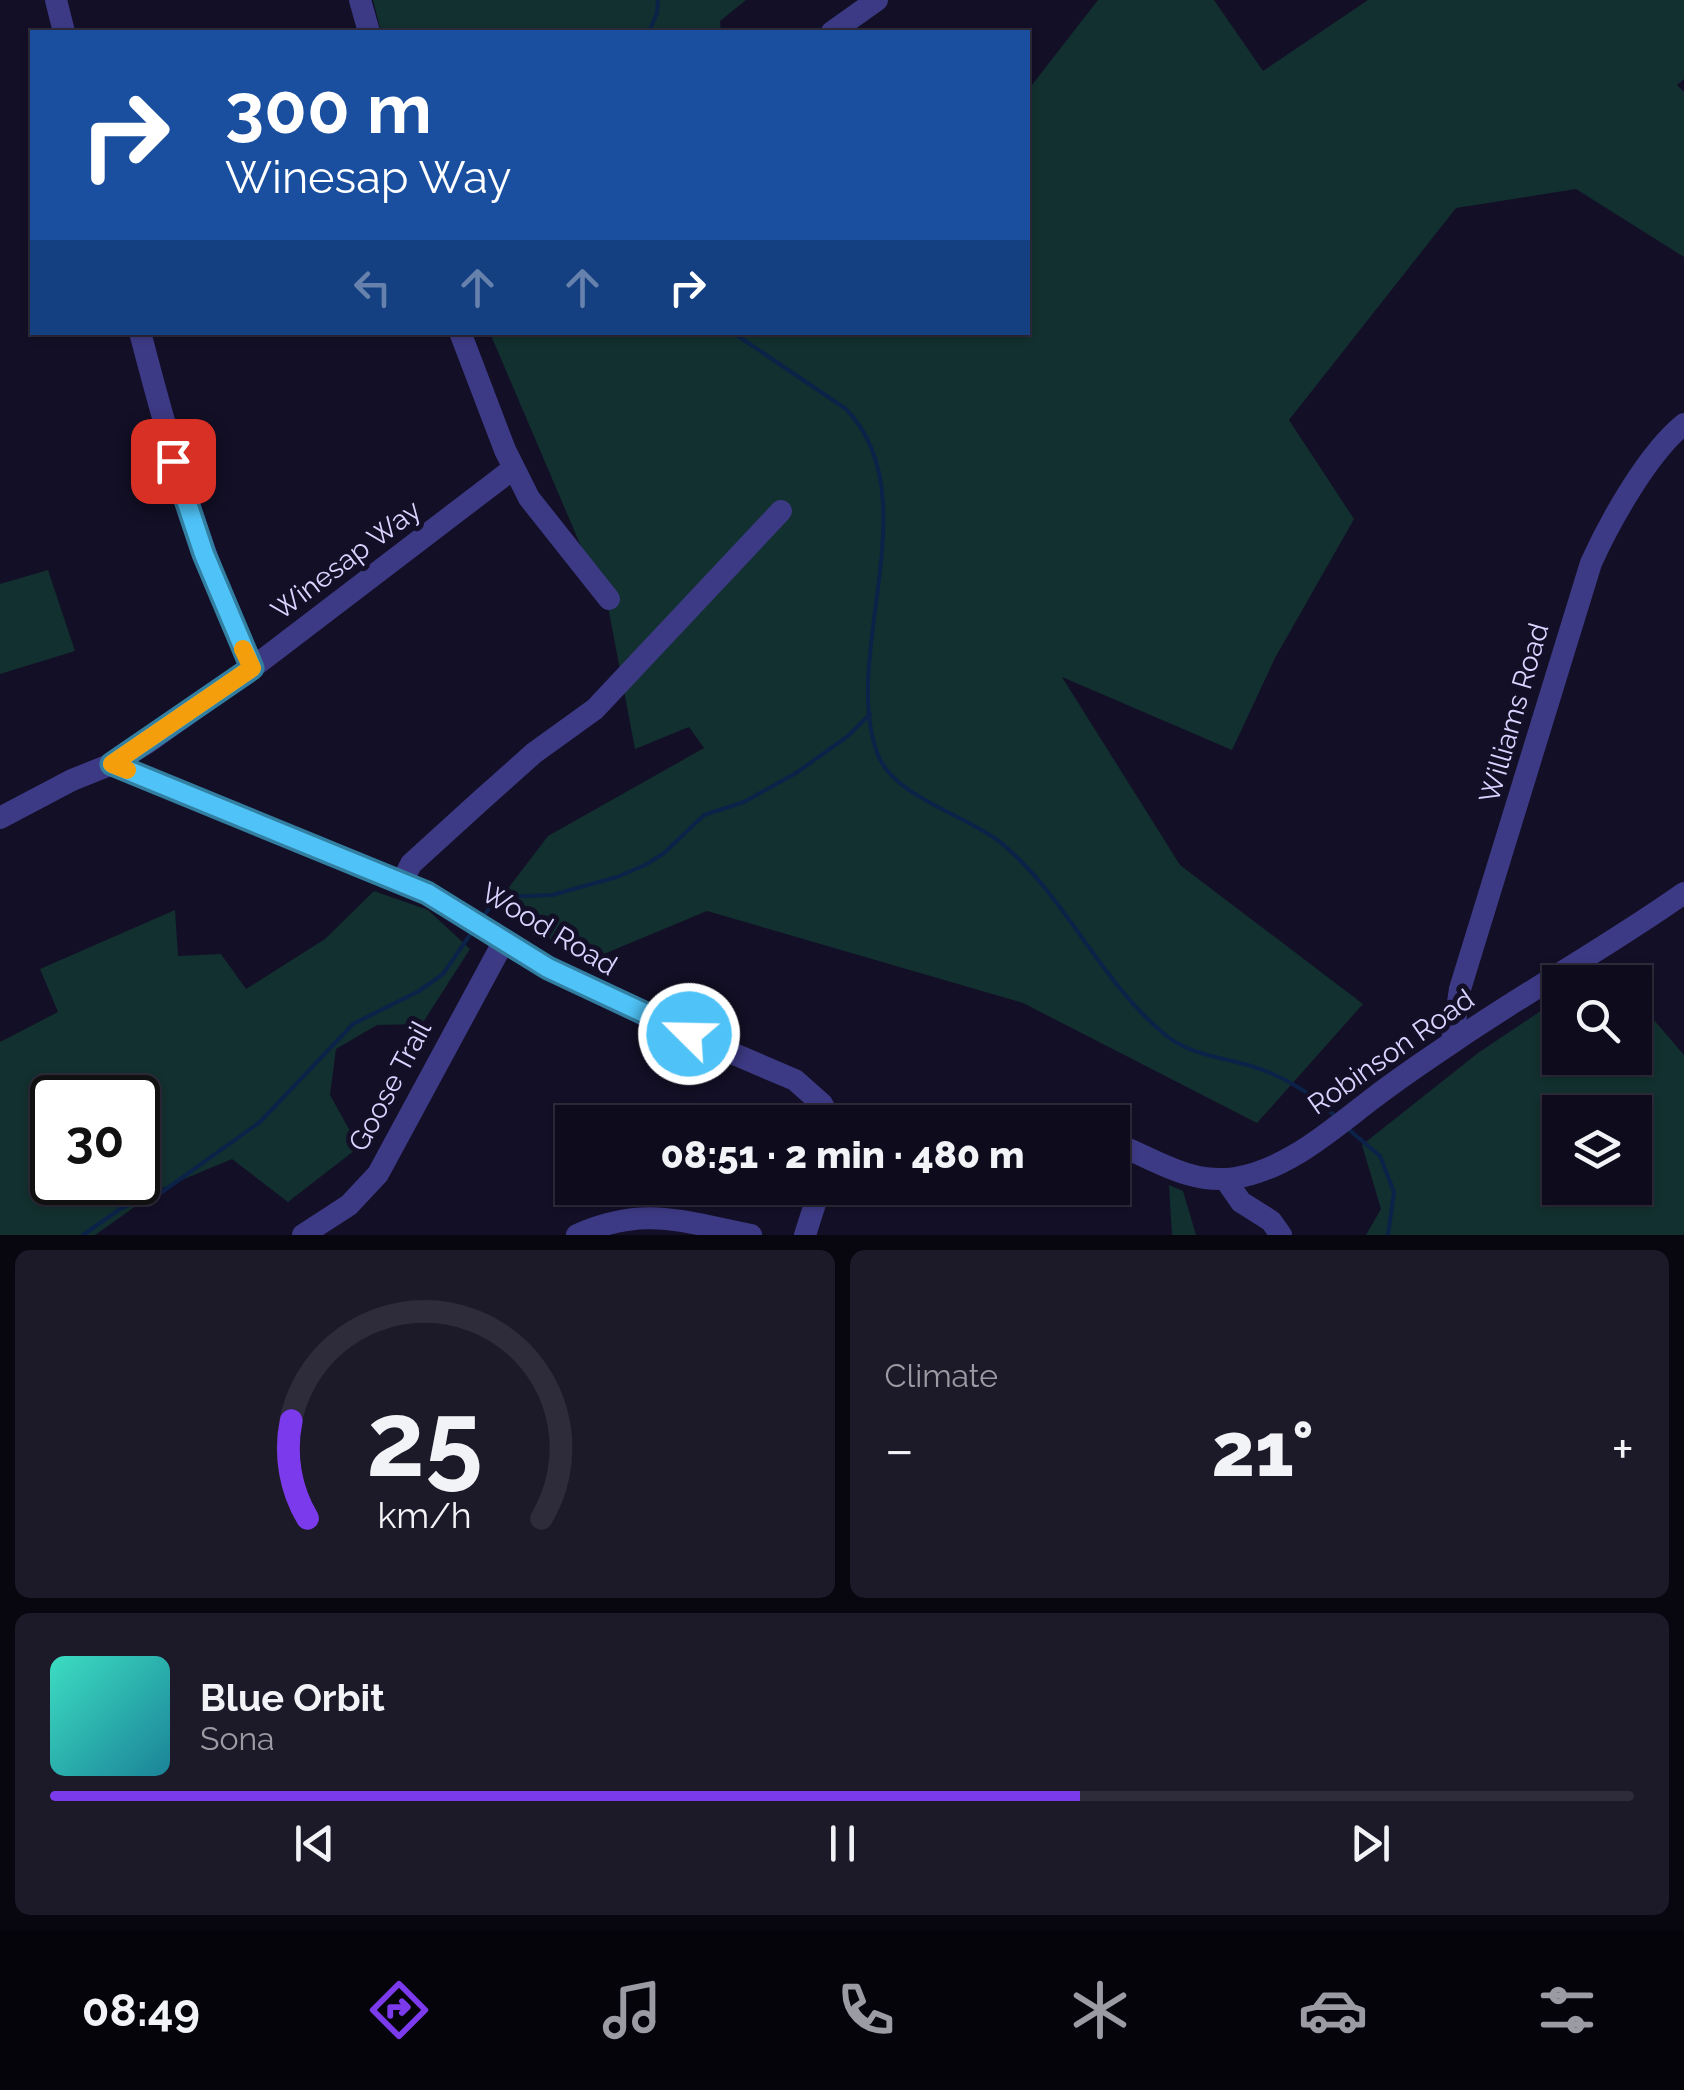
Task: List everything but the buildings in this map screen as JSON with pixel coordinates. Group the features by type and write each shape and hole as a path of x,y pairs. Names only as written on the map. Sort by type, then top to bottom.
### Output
{"street":[{"path":"56,0 64,30"},
{"path":"360,0 368,30"},
{"path":"835,30 876,0"},
{"path":"141,335 188,509 228,617 252,668"},
{"path":"461,335 514,468 545,522 609,599"},
{"name":"Williams Road","path":"1452,1042 1460,989 1592,563 1620,506 1672,434 1684,424"},
{"name":"Winesap Way","path":"112,764 252,668 514,468"},
{"path":"402,882 411,864 492,790 534,753 596,709 781,511"},
{"path":"0,818 112,764"},
{"name":"Wood Road","path":"112,764 427,893 548,968 610,1000 795,1080 823,1105"},
{"name":"Robinson Road","path":"1130,1150 1180,1173 1225,1178 1251,1174 1282,1162 1452,1042 1583,962 1684,894"},
{"name":"Goose Trail","path":"303,1235 349,1205 378,1174 504,941"},
{"path":"1225,1178 1240,1202 1271,1221 1281,1235"},
{"path":"805,1235 815,1205"},
{"path":"577,1235 604,1223 649,1216 751,1235"}],"green space":[{"path":"373,0 746,0 720,21 721,30 380,30"},
{"path":"1098,0 1214,0 1263,71 1368,0 1684,0 1684,79 1677,85 1684,92 1684,257 1576,189 1456,208 1289,420 1354,519 1275,658 1232,750 1062,677 1180,865 1363,1004 1257,1123 1023,1003 707,911 587,961 494,907 548,836 704,748 689,727 635,749 609,612 491,335 1030,335 1030,87"},
{"path":"48,570 75,651 0,674 0,584"},
{"path":"374,891 428,910 470,949 422,1024 377,1025 336,1049 330,1095 359,1147 288,1202 232,1159 160,1189 160,1075 30,1075 30,1205 137,1205 95,1235 0,1235 0,1042 58,1012 40,969 175,910 178,956 221,954 246,989 325,939"},
{"path":"1542,1010 1542,1075 1652,1075 1652,1018 1684,1055 1684,1235 1366,1235 1381,1209 1362,1145 1478,1053"},
{"path":"1169,1185 1183,1191 1196,1235 1172,1235"}],"waterway":[{"path":"650,30 658,0"},
{"path":"736,335 846,409 870,445 881,486 883,531 868,672 869,715 878,755 886,770 915,794 986,832 1024,864 1122,991 1168,1037 1191,1050 1277,1076 1337,1118"},
{"path":"483,916 499,897 552,895 645,865 663,854 704,815 744,802 796,773 848,736 870,714"},
{"path":"83,1235 120,1209 162,1192 260,1122 353,1024 419,991 443,974 472,932"},
{"path":"1347,1128 1380,1156 1394,1192 1388,1235"}],"slow traffic":[{"path":"127,770 112,764 252,668 243,649"}],"route":[{"path":"173,461 228,617 252,668 112,764 427,893 548,968 689,1034"}]}
